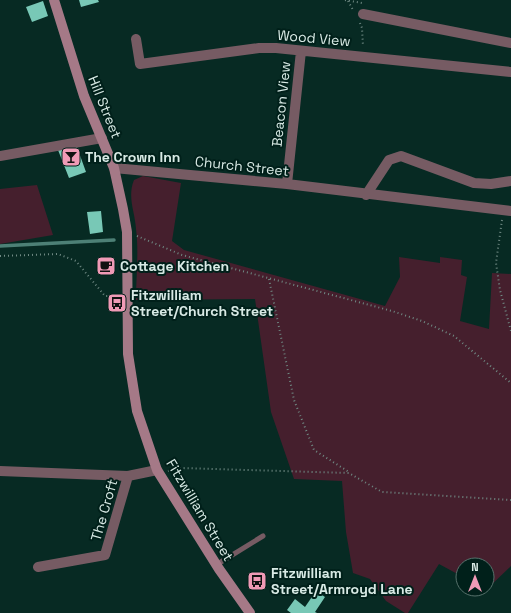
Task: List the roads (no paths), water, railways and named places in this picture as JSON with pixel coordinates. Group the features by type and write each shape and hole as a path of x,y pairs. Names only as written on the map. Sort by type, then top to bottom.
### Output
{"main road":[{"name":"Hill Street","path":"54,0 84,96 114,168 127,232 128,297"},
{"name":"Fitzwilliam Street","path":"128,297 128,354 137,411 158,471 216,565 250,613"}],"street":[{"path":"359,17 511,43"},
{"name":"Wood View","path":"136,39 140,64 259,48 511,72"},
{"name":"Beacon View","path":"287,184 301,51"},
{"path":"0,156 102,138"},
{"path":"366,195 389,160 401,156 474,183 491,184 511,182"},
{"name":"Church Street","path":"114,168 287,184 366,195 507,211"},
{"name":"The Croft","path":"0,471 128,476 158,471"},
{"name":"The Croft","path":"38,567 105,555 128,476"}],"lane":[{"path":"216,565 263,536"}],"waterway":[{"path":"0,246 114,240"}],"place":[{"name":"The Crown Inn","path":"71,157"},
{"name":"Cottage Kitchen","path":"106,266"},
{"name":"Fitzwilliam Street/Church Street","path":"117,303"},
{"name":"Fitzwilliam Street/Armroyd Lane","path":"257,581"}]}
